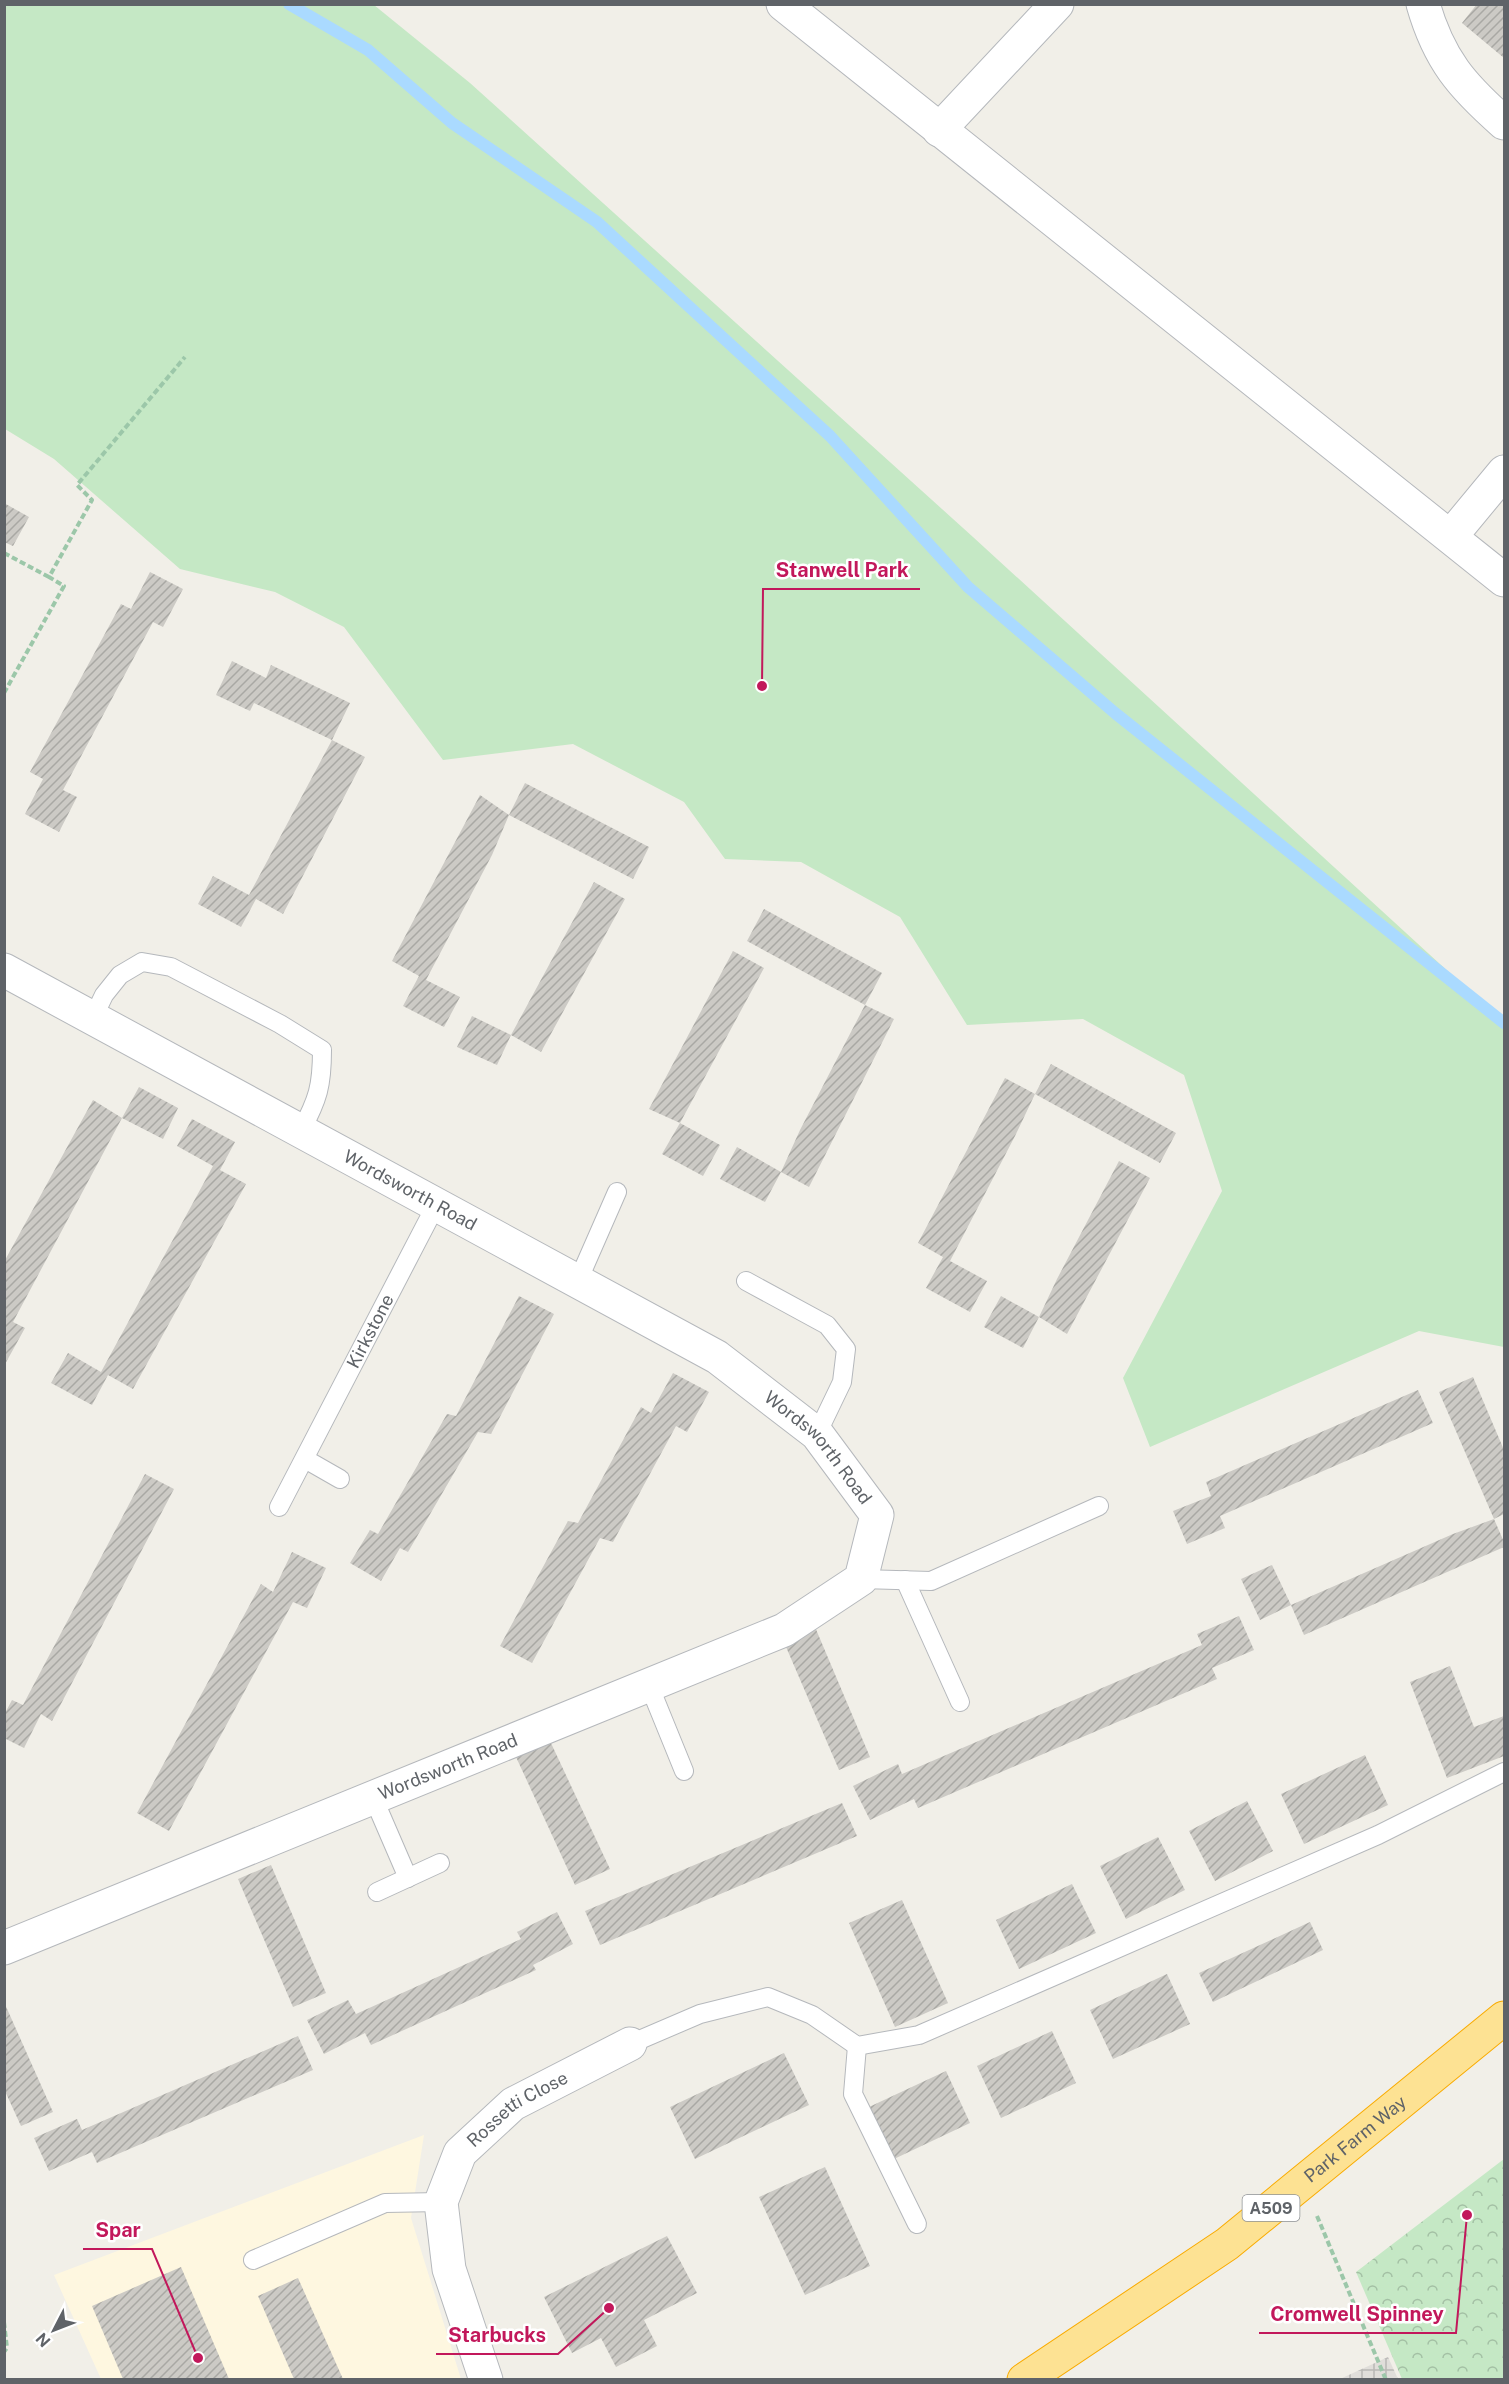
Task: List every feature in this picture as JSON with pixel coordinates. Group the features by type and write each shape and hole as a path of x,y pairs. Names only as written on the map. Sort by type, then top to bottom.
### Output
{"highway":[{"name":"Park Farm Way","path":"1024,2379 1227,2244 1504,2018"}],"street":[{"path":"783,4 1504,580"},
{"path":"939,130 1057,4"},
{"path":"1423,4 1430,30 1450,67 1471,93 1504,123"},
{"path":"1451,536 1504,472"},
{"name":"Wordsworth Road","path":"4,970 717,1357 817,1434 878,1515 861,1579 784,1630 4,1948"},
{"name":"Rossetti Close","path":"486,2379 449,2270 441,2202 459,2153 513,2104 630,2044"}],"lane":[{"path":"93,1018 104,995 120,975 142,963 171,967 280,1024 322,1050 322,1080 313,1108 301,1131"},
{"path":"578,1281 617,1192"},
{"name":"Kirkstone","path":"279,1507 436,1205"},
{"path":"746,1281 827,1325 846,1349 842,1382 817,1434"},
{"path":"305,1459 340,1479"},
{"path":"861,1579 932,1581 1099,1506"},
{"path":"905,1580 960,1702"},
{"path":"649,1685 684,1771"},
{"path":"630,2044 700,2014 768,1997 812,2015 857,2046 919,2035 1378,1835 1504,1772"},
{"path":"373,1797 408,1878"},
{"path":"376,1892 440,1863"},
{"path":"857,2046 854,2094 917,2224"},
{"path":"253,2260 386,2203 441,2202"}],"path":[{"path":"50,577 92,500 77,485 185,357"},
{"path":"4,553 63,586 4,693"},
{"path":"1303,2182 1386,2379"},
{"path":"4,2322 7,2348 4,2352"}],"shaded area":[{"path":"424,2135 411,2218 461,2379 101,2379 54,2275"},
{"path":"1388,2357 1398,2379 1340,2379"}],"green space":[{"path":"4,5 374,5 470,83 973,537 1476,997 1504,1016 1504,1347 1419,1331 1150,1447 1123,1378 1222,1191 1184,1075 1083,1019 967,1025 900,917 801,862 725,859 684,802 573,744 443,760 344,627 275,592 180,569 54,459 5,429"},
{"path":"1504,2159 1504,2379 1402,2379 1356,2272"}],"building":[{"path":"1477,4 1504,4 1504,58 1462,23"},
{"path":"4,503 29,517 13,546 4,542"},
{"path":"150,572 183,589 163,627 153,622 63,790 77,797 59,832 25,814 43,779 30,772 121,604 131,609"},
{"path":"232,661 266,678 271,665 350,703 332,740 254,703 250,711 216,695"},
{"path":"332,740 365,757 283,914 256,899 241,927 198,904 213,876 249,895"},
{"path":"525,783 649,847 633,879 509,815"},
{"path":"480,795 509,815 492,855 426,980 460,997 444,1027 403,1006 419,976 392,961"},
{"path":"594,882 625,899 541,1052 511,1035"},
{"path":"764,909 882,973 865,1005 747,941"},
{"path":"733,951 764,968 680,1123 649,1109"},
{"path":"865,1005 894,1019 809,1187 781,1172 800,1130"},
{"path":"472,1016 511,1035 497,1065 457,1047"},
{"path":"1051,1064 1176,1133 1160,1163 1035,1094"},
{"path":"1005,1078 1035,1094 950,1261 987,1281 970,1312 926,1288 943,1257 918,1243"},
{"path":"139,1087 178,1108 163,1139 122,1118"},
{"path":"93,1100 122,1118 13,1322 25,1328 4,1366 4,1262"},
{"path":"192,1119 235,1142 220,1170 246,1184 133,1389 108,1375 92,1405 51,1383 68,1353 101,1372 213,1166 177,1146"},
{"path":"680,1123 720,1145 703,1176 662,1154"},
{"path":"737,1147 781,1172 765,1202 720,1179"},
{"path":"1119,1161 1150,1178 1067,1334 1039,1317"},
{"path":"519,1296 554,1314 491,1434 478,1432 408,1552 400,1548 381,1581 350,1563 370,1530 378,1534 447,1414 456,1416"},
{"path":"1001,1296 1039,1317 1023,1348 984,1327"},
{"path":"673,1373 709,1392 687,1432 676,1426 613,1542 600,1538 532,1663 500,1646 568,1521 578,1523 641,1407 651,1413"},
{"path":"1473,1377 1504,1450 1504,1514 1494,1519 1439,1392"},
{"path":"1418,1390 1433,1423 1220,1516 1225,1528 1187,1544 1173,1511 1211,1496 1206,1482"},
{"path":"145,1474 174,1489 52,1721 41,1714 24,1748 4,1738 4,1715 12,1700 23,1705"},
{"path":"1494,1519 1504,1547 1304,1635 1291,1605 1453,1534"},
{"path":"292,1552 326,1568 307,1608 293,1602 169,1831 137,1813 261,1584 273,1592"},
{"path":"1272,1565 1291,1605 1260,1620 1241,1579"},
{"path":"1239,1616 1254,1650 1212,1668 1217,1679 918,1808 914,1799 870,1820 853,1786 898,1764 902,1774 1202,1645 1197,1634"},
{"path":"815,1627 870,1757 839,1770 783,1640"},
{"path":"1450,1666 1474,1727 1504,1716 1504,1756 1447,1778 1410,1682"},
{"path":"550,1741 610,1869 575,1885 516,1757"},
{"path":"1365,1755 1388,1805 1304,1844 1281,1794"},
{"path":"1247,1801 1273,1851 1215,1881 1189,1831"},
{"path":"842,1803 857,1836 600,1945 585,1911"},
{"path":"1158,1837 1185,1890 1126,1919 1100,1866"},
{"path":"271,1865 326,1993 293,2007 238,1879"},
{"path":"1072,1884 1096,1933 1019,1969 996,1920"},
{"path":"902,1900 948,2003 895,2027 849,1923"},
{"path":"557,1912 573,1944 533,1965 536,1970 371,2045 365,2033 324,2054 307,2020 348,2000 356,2014 521,1939 517,1932"},
{"path":"1310,1922 1323,1950 1213,2002 1199,1973"},
{"path":"1167,1974 1190,2024 1113,2059 1090,2010"},
{"path":"4,2002 53,2112 21,2126 4,2089"},
{"path":"1052,2031 1076,2083 1001,2118 977,2066"},
{"path":"298,2036 313,2070 97,2163 92,2152 49,2171 34,2138 77,2119 82,2130"},
{"path":"784,2053 809,2105 695,2159 670,2107"},
{"path":"946,2071 970,2123 894,2159 869,2107"},
{"path":"825,2167 870,2266 805,2295 759,2197"},
{"path":"667,2236 697,2293 644,2320 657,2346 616,2367 601,2338 572,2353 544,2297"},
{"path":"181,2267 229,2379 123,2379 92,2306"},
{"path":"298,2278 343,2379 294,2379 258,2296"}],"waterway":[{"path":"289,4 368,50 452,123 597,222 830,436 968,587 1115,713 1504,1023"}],"place":[{"name":"Stanwell Park","path":"762,686"},
{"name":"Cromwell Spinney","path":"1467,2215"},
{"name":"Starbucks","path":"609,2308"},
{"name":"Spar","path":"198,2358"}]}
